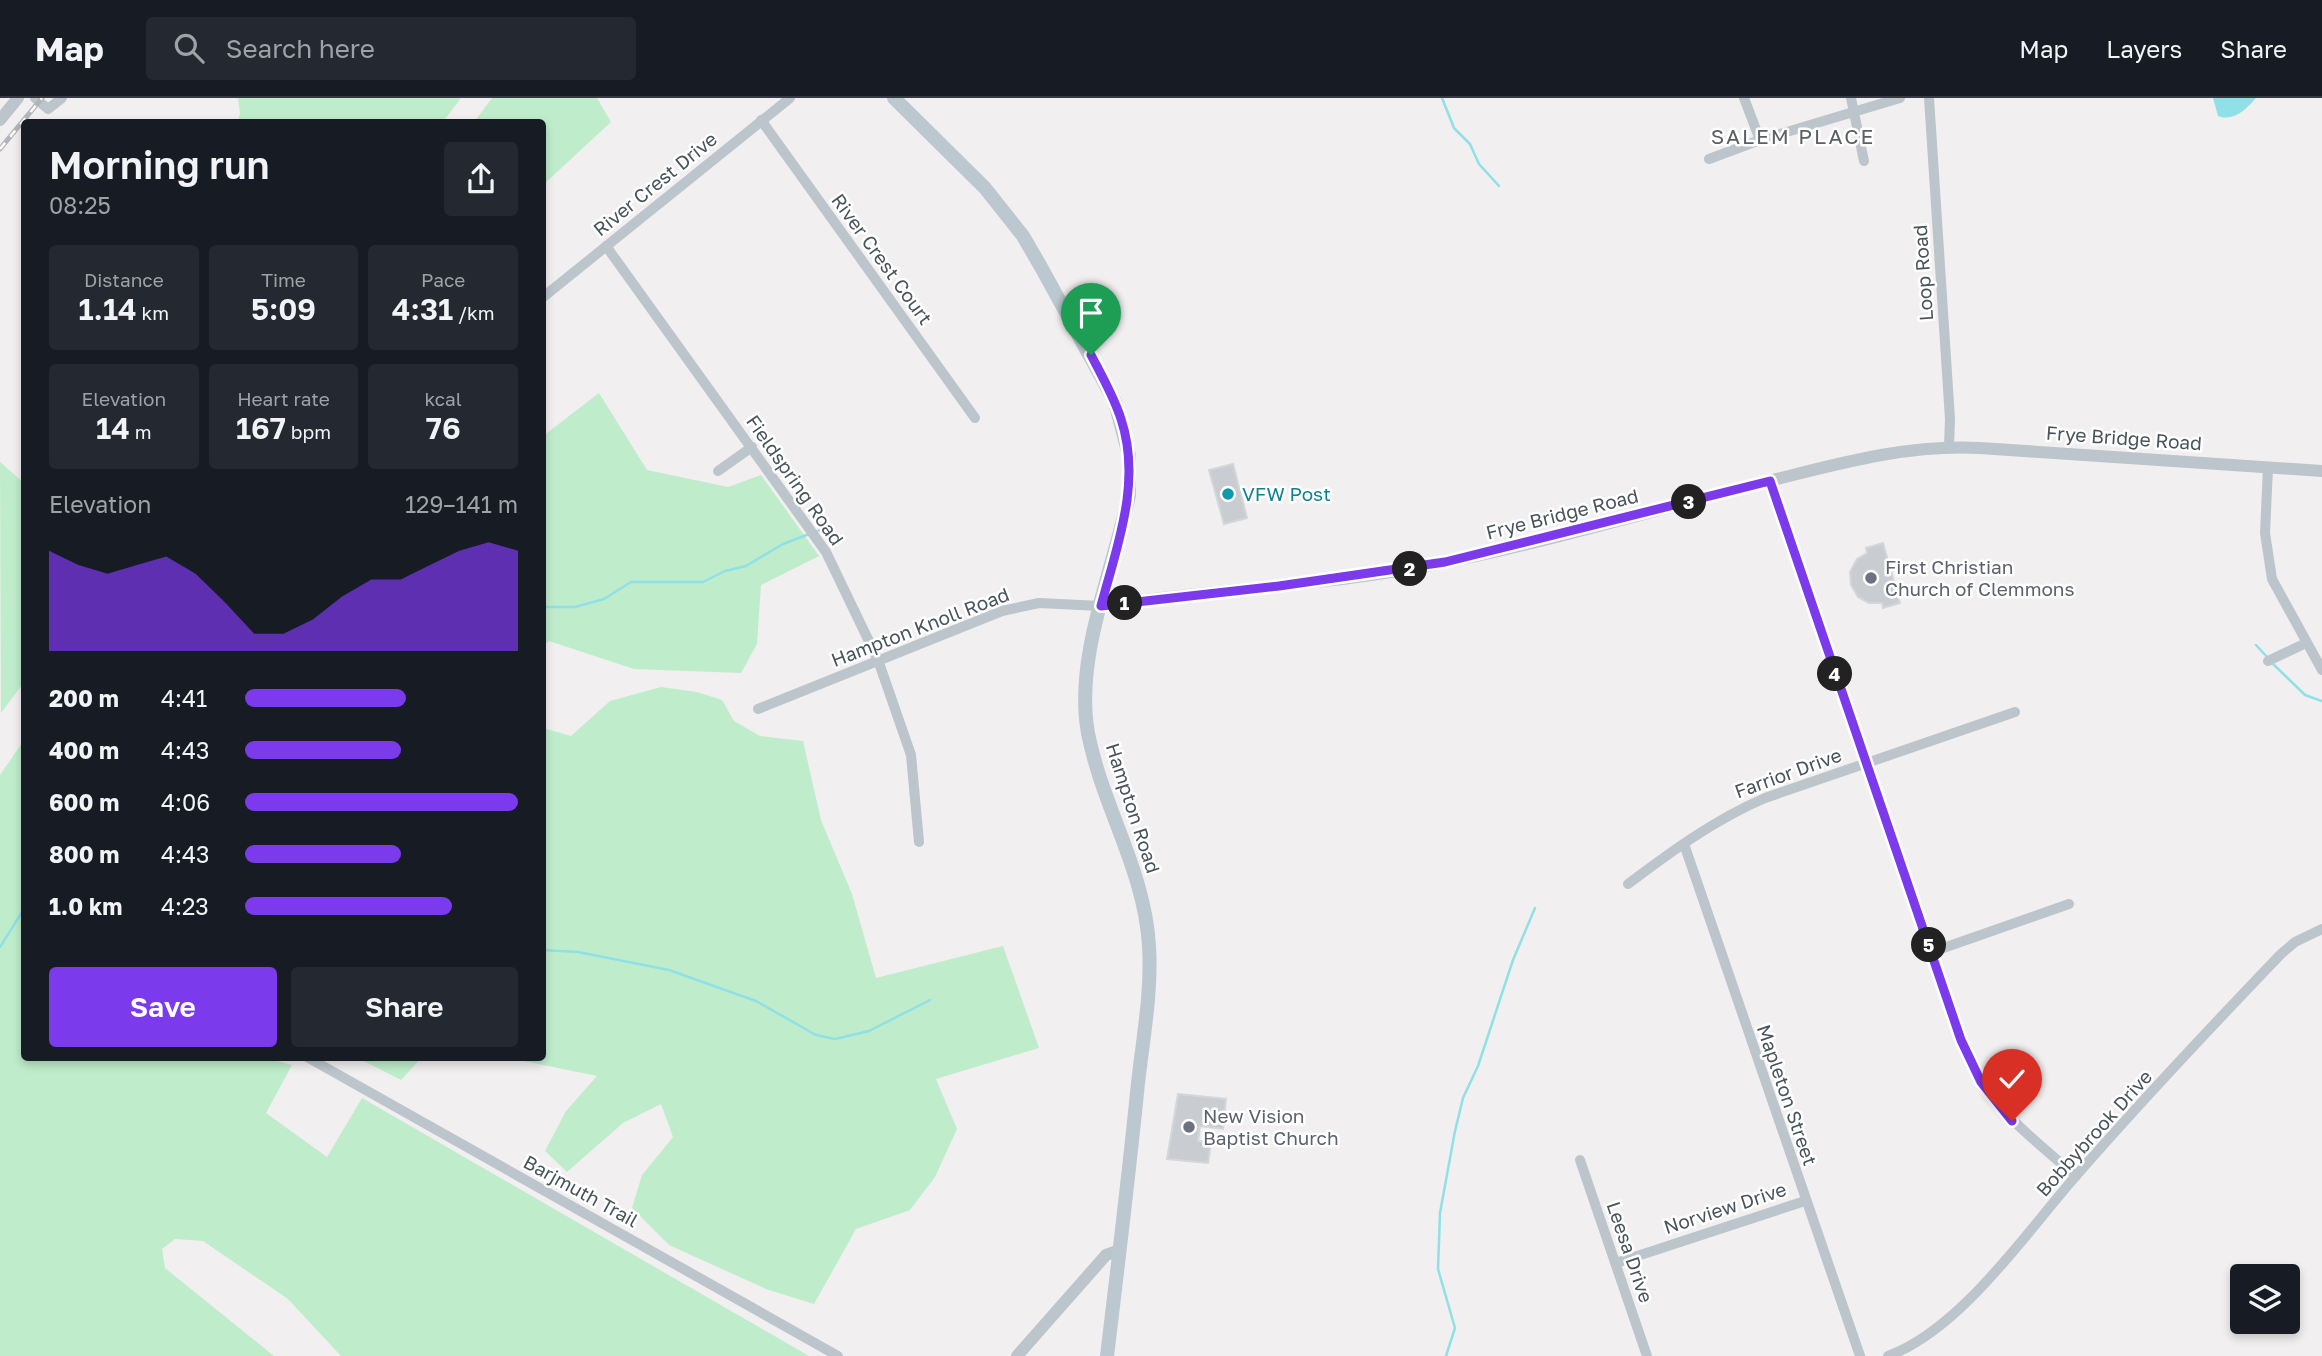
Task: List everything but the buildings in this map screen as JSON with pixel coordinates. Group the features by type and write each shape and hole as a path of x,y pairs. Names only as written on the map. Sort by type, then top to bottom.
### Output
{"main road":[{"name":"Hampton Road","path":"894,98 975,177 1009,218 1051,283 1115,402 1126,437 1129,484 1123,522 1088,670 1086,700 1093,756 1139,886 1149,945 1146,1013 1107,1356"}],"street":[{"path":"0,120 18,98"},
{"path":"35,98 48,109 62,98"},
{"name":"River Crest Drive","path":"546,295 790,98"},
{"path":"1744,98 1760,140"},
{"path":"1851,98 1864,161"},
{"path":"1709,159 1760,140 1900,98"},
{"name":"Loop Road","path":"1929,98 1950,419 1949,446"},
{"name":"River Crest Court","path":"761,120 975,418"},
{"name":"Fieldspring Road","path":"606,246 826,552 878,660 911,755 919,842"},
{"name":"Frye Bridge Road","path":"1101,606 1279,586 1445,562 1883,453 1949,446 2322,471"},
{"path":"718,471 752,447"},
{"path":"2268,468 2265,533 2268,565 2280,597 2322,670"},
{"path":"1770,481 1961,1040 1981,1082 2012,1121 2076,1176"},
{"name":"Hampton Knoll Road","path":"758,709 1002,611 1039,603 1101,606"},
{"path":"2268,661 2306,643"},
{"name":"Farrior Drive","path":"1628,884 1711,824 1765,798 2015,712"},
{"name":"Mapleton Street","path":"1684,844 1860,1356"},
{"path":"1932,952 2069,904"},
{"name":"Bobbybrook Drive","path":"1888,1356 1927,1335 1945,1321 2002,1265 2076,1176 2281,954 2295,942 2322,929"},
{"name":"Barjmuth Trail","path":"314,1061 838,1356"},
{"name":"Leesa Drive","path":"1580,1160 1647,1356"},
{"name":"Norview Drive","path":"1616,1263 1805,1200"},
{"path":"1017,1356 1106,1255 1120,1250"}],"green space":[{"path":"238,98 461,98 445,119 239,119"},
{"path":"492,98 597,98 611,122 546,182 546,119 476,119"},
{"path":"599,393 647,470 728,487 761,475 819,556 761,585 757,644 741,673 634,669 549,641 546,644 546,434"},
{"path":"0,462 21,480 21,686 1,713"},
{"path":"661,687 697,692 722,700 734,721 760,736 803,741 821,820 852,894 876,978 1003,946 1039,1048 936,1079 957,1129 935,1177 910,1210 856,1229 814,1304 766,1289 669,1245 632,1208 642,1175 673,1137 661,1104 623,1123 567,1172 545,1151 566,1111 597,1076 524,1061 546,1061 546,729 571,736 610,701"},
{"path":"21,744 21,1061 278,1061 292,1065 266,1113 327,1157 362,1098 809,1356 341,1356 288,1299 203,1241 175,1239 162,1249 165,1268 274,1356 0,1356 0,775"},
{"path":"364,1061 418,1061 401,1080"}],"water":[{"path":"2213,98 2256,98 2234,116 2224,117 2218,116"}],"waterway":[{"path":"1442,98 1454,128 1470,144 1479,164 1499,186"},
{"path":"815,532 825,528"},
{"path":"546,607 575,607 604,599 631,582 703,582 725,571 746,566 783,544 809,534"},
{"path":"2256,645 2268,658"},
{"path":"2272,663 2305,695 2322,701"},
{"path":"1446,1356 1455,1328 1438,1269 1440,1213 1455,1131 1463,1098 1478,1066 1513,960 1535,908"},
{"path":"0,947 21,914"},
{"path":"546,950 578,952 669,970 756,1001 816,1035 835,1039 869,1031 930,1000"}],"railway":[{"path":"25,119 42,98"},
{"path":"0,149 21,124"}],"place":[{"name":"VFW Post","path":"1228,494"},
{"name":"First Christian Church of Clemmons","path":"1871,578"},
{"name":"New Vision Baptist Church","path":"1189,1127"}],"district":[{"name":"SALEM PLACE","path":"1793,137"}],"route":[{"path":"1091,355 1122,420 1130,474 1129,495 1101,606 1279,586 1445,562 1770,481 1961,1040 1981,1082 2012,1121"}]}
